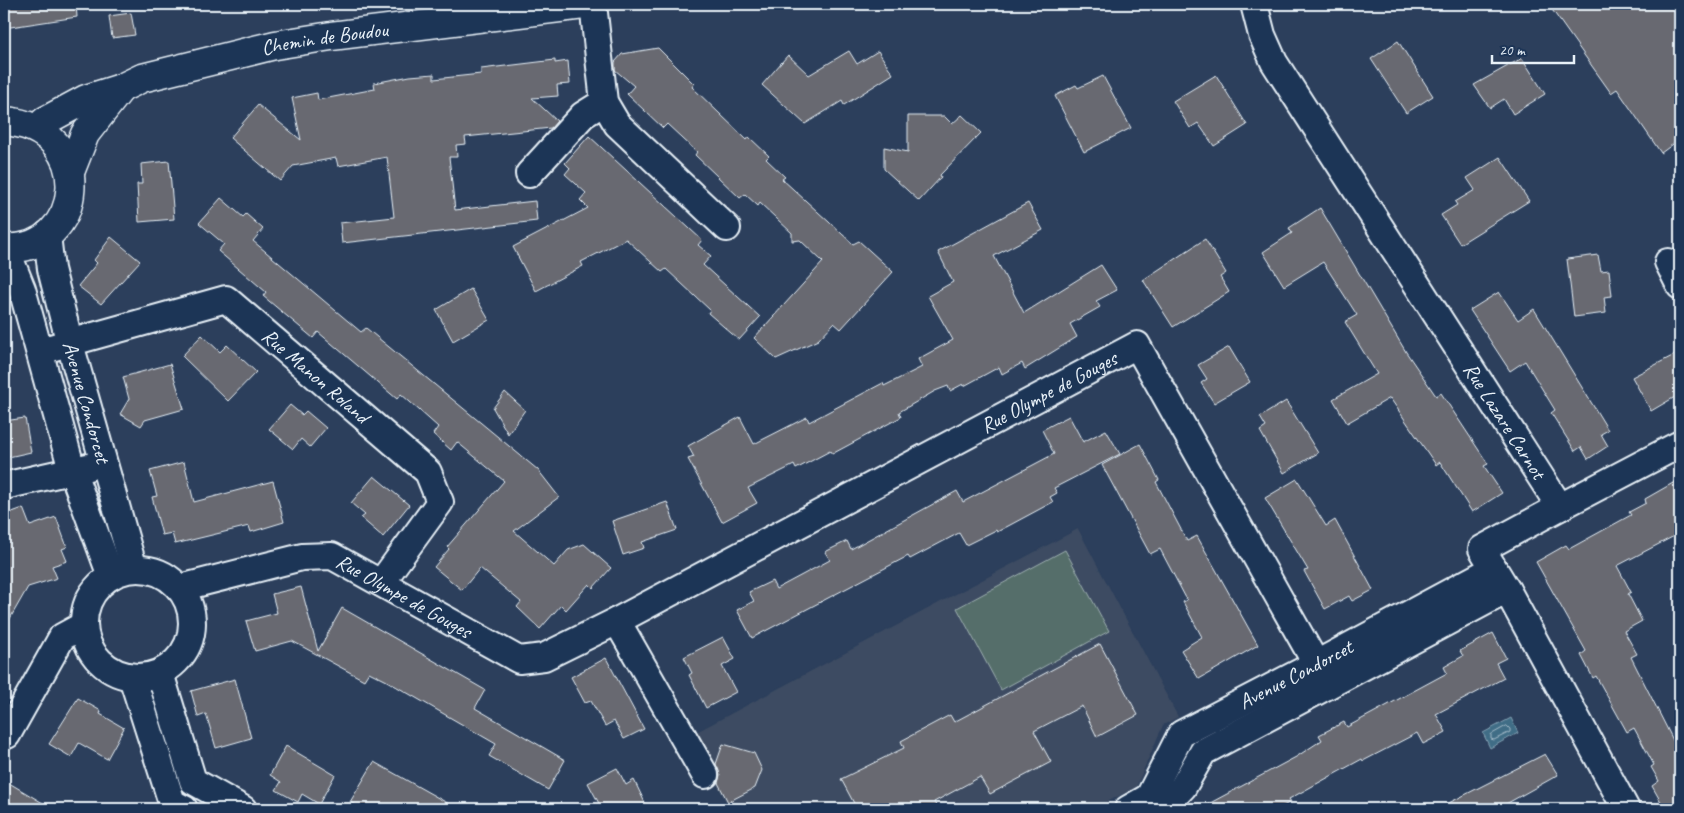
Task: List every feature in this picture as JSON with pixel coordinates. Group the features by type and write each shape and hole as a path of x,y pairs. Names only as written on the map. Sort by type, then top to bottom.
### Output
{"street":[{"name":"Chemin de Boudou","path":"38,129 45,121 86,99 121,88 142,78 275,45 331,36 592,4"},
{"path":"592,4 604,102 618,124 727,228"},
{"name":"Rue Lazare Carnot","path":"1254,4 1262,35 1274,62 1560,507"},
{"name":"Chemin de Boudou","path":"70,172 85,134 121,88"},
{"path":"529,174 583,115 604,102"},
{"path":"4,121 22,123 38,129 53,140 64,155 70,172 71,190 67,207 59,222 47,235 31,245 4,248"},
{"name":"Avenue Condorcet","path":"47,235 51,269 104,463 122,573"},
{"name":"Avenue Condorcet","path":"4,257 12,264 22,289 72,470 122,573"},
{"path":"1668,262 1680,286"},
{"name":"Rue Manon Roland","path":"70,344 226,299 428,472 440,502 381,583"},
{"path":"40,351 70,344"},
{"name":"Rue Olympe de Gouges","path":"180,588 302,557 332,556 519,660 544,657 617,621 1137,345 1322,674"},
{"path":"1626,809 1507,590 1482,549 1680,444"},
{"path":"4,486 104,463"},
{"name":"Avenue Condorcet","path":"1162,809 1183,787 1203,752 1322,674 1493,569"},
{"path":"148,570 165,576 180,588 190,606 192,625 189,643 179,659 160,673 151,676 132,677 115,672 100,661 88,644 84,625 85,612 93,594 122,573 148,570"},
{"name":"Avenue Condorcet","path":"1128,809 1149,797 1181,734 1322,674 1507,590"},
{"path":"617,621 705,776"},
{"path":"7,735 62,638 84,625"},
{"path":"160,673 192,781 243,809"},
{"path":"132,677 172,803 184,809"}],"shaded area":[{"path":"1078,529 1178,717 1163,725 1136,787 1093,809 730,809 691,735"}],"green space":[{"path":"1065,550 1109,631 1001,690 957,608"}],"water":[{"path":"1511,718 1518,733 1490,748 1483,733"}],"building":[{"path":"4,4 76,4 77,17 4,28"},
{"path":"1548,4 1680,4 1680,139 1661,153 1617,89 1611,93"},
{"path":"131,13 135,35 112,38 109,16"},
{"path":"1398,41 1433,96 1406,113 1371,59"},
{"path":"658,48 694,84 692,87 747,140 749,137 769,156 766,159 785,177 782,179 853,244 859,241 893,272 841,329 834,323 818,340 776,359 754,338 823,262 800,240 792,241 792,233 760,203 758,206 745,194 740,198 695,155 697,152 667,124 663,128 627,94 634,86 615,70 615,62 622,54"},
{"path":"849,51 857,64 878,51 893,74 844,105 842,101 805,124 762,85 788,55 809,75"},
{"path":"1522,58 1545,94 1513,114 1504,99 1490,108 1474,85"},
{"path":"555,60 555,63 568,61 570,84 557,85 558,96 532,98 557,121 551,128 465,137 466,144 456,145 457,157 449,157 455,210 535,201 537,221 342,243 340,223 394,217 387,157 338,166 336,158 293,166 280,181 230,138 258,105 301,140 292,98 317,93 318,100 375,89 374,83 410,76 434,74 434,79 481,74 481,69"},
{"path":"1216,75 1247,125 1214,146 1198,123 1190,128 1173,101"},
{"path":"1103,76 1131,128 1084,152 1055,96 1076,85 1078,88"},
{"path":"962,115 981,133 940,175 941,177 919,201 884,169 884,147 908,152 908,116 944,116 952,124"},
{"path":"589,136 702,240 698,245 711,256 703,265 760,317 739,340 708,313 710,310 666,269 662,272 626,239 581,262 583,266 536,291 513,247 588,208 580,200 586,193 565,174 570,168 565,163"},
{"path":"1500,157 1529,201 1460,244 1441,215 1457,205 1455,202 1475,190 1467,178"},
{"path":"169,161 174,219 139,222 137,184 142,184 141,164"},
{"path":"221,198 243,217 246,214 263,229 253,241 361,332 366,328 538,470 559,497 514,531 554,566 568,550 584,544 611,568 593,588 589,584 566,610 561,605 540,629 517,607 521,602 480,568 462,590 434,567 449,549 447,547 504,481 457,442 451,450 433,434 438,427 401,394 397,399 318,332 313,338 263,296 266,292 218,251 224,244 199,223"},
{"path":"1028,203 1043,230 994,256 1024,313 1101,265 1117,290 1096,301 1100,307 1070,324 1077,337 1025,369 1022,363 1002,374 999,367 964,386 963,384 950,391 948,386 935,391 899,412 901,417 832,454 830,451 796,469 794,465 748,488 757,503 722,522 688,459 694,457 688,446 740,417 754,444 807,417 809,422 883,383 884,386 922,367 918,359 953,340 928,296 953,282 938,252"},
{"path":"1320,208 1406,352 1436,396 1441,393 1488,464 1484,466 1502,493 1472,512 1440,462 1436,465 1390,398 1347,423 1333,399 1377,374 1345,322 1357,315 1323,262 1284,286 1263,252 1292,233 1289,228"},
{"path":"111,237 140,261 101,304 78,286 97,263 94,260"},
{"path":"1205,239 1226,273 1220,277 1229,292 1173,327 1143,280"},
{"path":"1598,255 1601,271 1609,270 1612,296 1604,297 1606,313 1574,317 1567,259"},
{"path":"471,289 489,320 453,341 436,310"},
{"path":"1499,292 1518,320 1534,309 1608,430 1601,434 1608,446 1588,459 1581,447 1575,451 1551,413 1555,410 1525,361 1510,371 1470,310"},
{"path":"202,335 220,352 227,345 256,372 228,401 182,356"},
{"path":"1229,347 1250,382 1214,403 1201,383 1207,379 1198,365"},
{"path":"1680,352 1680,394 1651,411 1632,377"},
{"path":"170,364 184,409 145,420 141,426 120,414 129,399 123,377"},
{"path":"505,392 525,410 508,434 493,408"},
{"path":"1286,401 1318,453 1284,473 1260,431 1266,427 1260,417"},
{"path":"290,405 302,415 306,411 326,428 310,447 301,439 293,449 269,429"},
{"path":"1069,416 1083,442 1106,430 1120,454 1054,488 1057,493 1050,497 1053,502 997,532 996,530 966,545 959,533 910,559 908,556 752,638 737,610 754,601 749,592 772,581 776,589 830,560 825,552 847,541 851,549 957,491 963,502 1054,454 1042,430"},
{"path":"25,418 31,452 4,458 4,421"},
{"path":"1140,444 1159,480 1156,482 1187,541 1197,536 1258,645 1199,679 1181,650 1202,637 1183,602 1187,600 1160,549 1150,554 1102,465"},
{"path":"184,462 194,502 273,481 284,522 251,532 249,526 175,544 172,533 162,535 152,497 157,496 150,471"},
{"path":"374,476 409,505 383,537 361,518 365,515 351,503"},
{"path":"1297,479 1326,526 1335,520 1373,590 1352,601 1349,596 1325,609 1304,571 1308,570 1265,498"},
{"path":"1680,479 1680,533 1617,566 1631,592 1628,594 1642,621 1624,631 1637,654 1631,657 1680,754 1680,809 1665,809 1652,786 1659,781 1651,767 1654,765 1634,728 1627,732 1596,676 1593,678 1581,655 1586,651 1536,562 1566,545 1569,549 1631,515 1629,512 1646,503 1645,499"},
{"path":"667,502 677,530 642,542 644,548 623,555 612,521"},
{"path":"23,508 30,526 56,517 67,547 62,549 67,561 52,566 57,578 28,587 4,629 4,515"},
{"path":"301,587 318,651 342,608 485,690 475,708 565,760 548,790 489,756 496,744 369,672 364,680 292,641 255,651 246,621 277,613 272,594"},
{"path":"1493,633 1506,658 1496,663 1504,678 1436,714 1446,732 1423,744 1417,733 1363,761 1362,759 1289,799 1291,802 1277,809 1199,809 1296,757 1322,740 1319,735 1344,722 1347,727 1447,673 1444,667 1463,656 1460,651"},
{"path":"723,637 735,659 722,666 736,692 706,708 689,675 692,673 684,657"},
{"path":"1100,644 1138,715 1097,737 1082,706 1034,731 1051,762 990,794 980,777 934,802 938,809 857,809 841,779 904,748 901,741 950,715 954,722"},
{"path":"606,658 644,729 624,739 614,721 605,726 591,701 585,703 571,677"},
{"path":"235,679 251,738 216,748 206,714 198,717 191,691"},
{"path":"78,698 101,711 100,714 124,728 107,759 79,743 71,757 49,744"},
{"path":"723,744 754,753 762,770 755,788 728,802 718,783 720,775 716,764"},
{"path":"286,746 335,775 319,804 302,794 298,802 276,790 281,782 270,775"},
{"path":"1545,754 1558,775 1497,809 1437,809"},
{"path":"374,762 458,809 362,809 350,802"},
{"path":"617,768 626,785 634,780 648,809 602,809 588,783"},
{"path":"4,780 53,809 4,809"}]}
